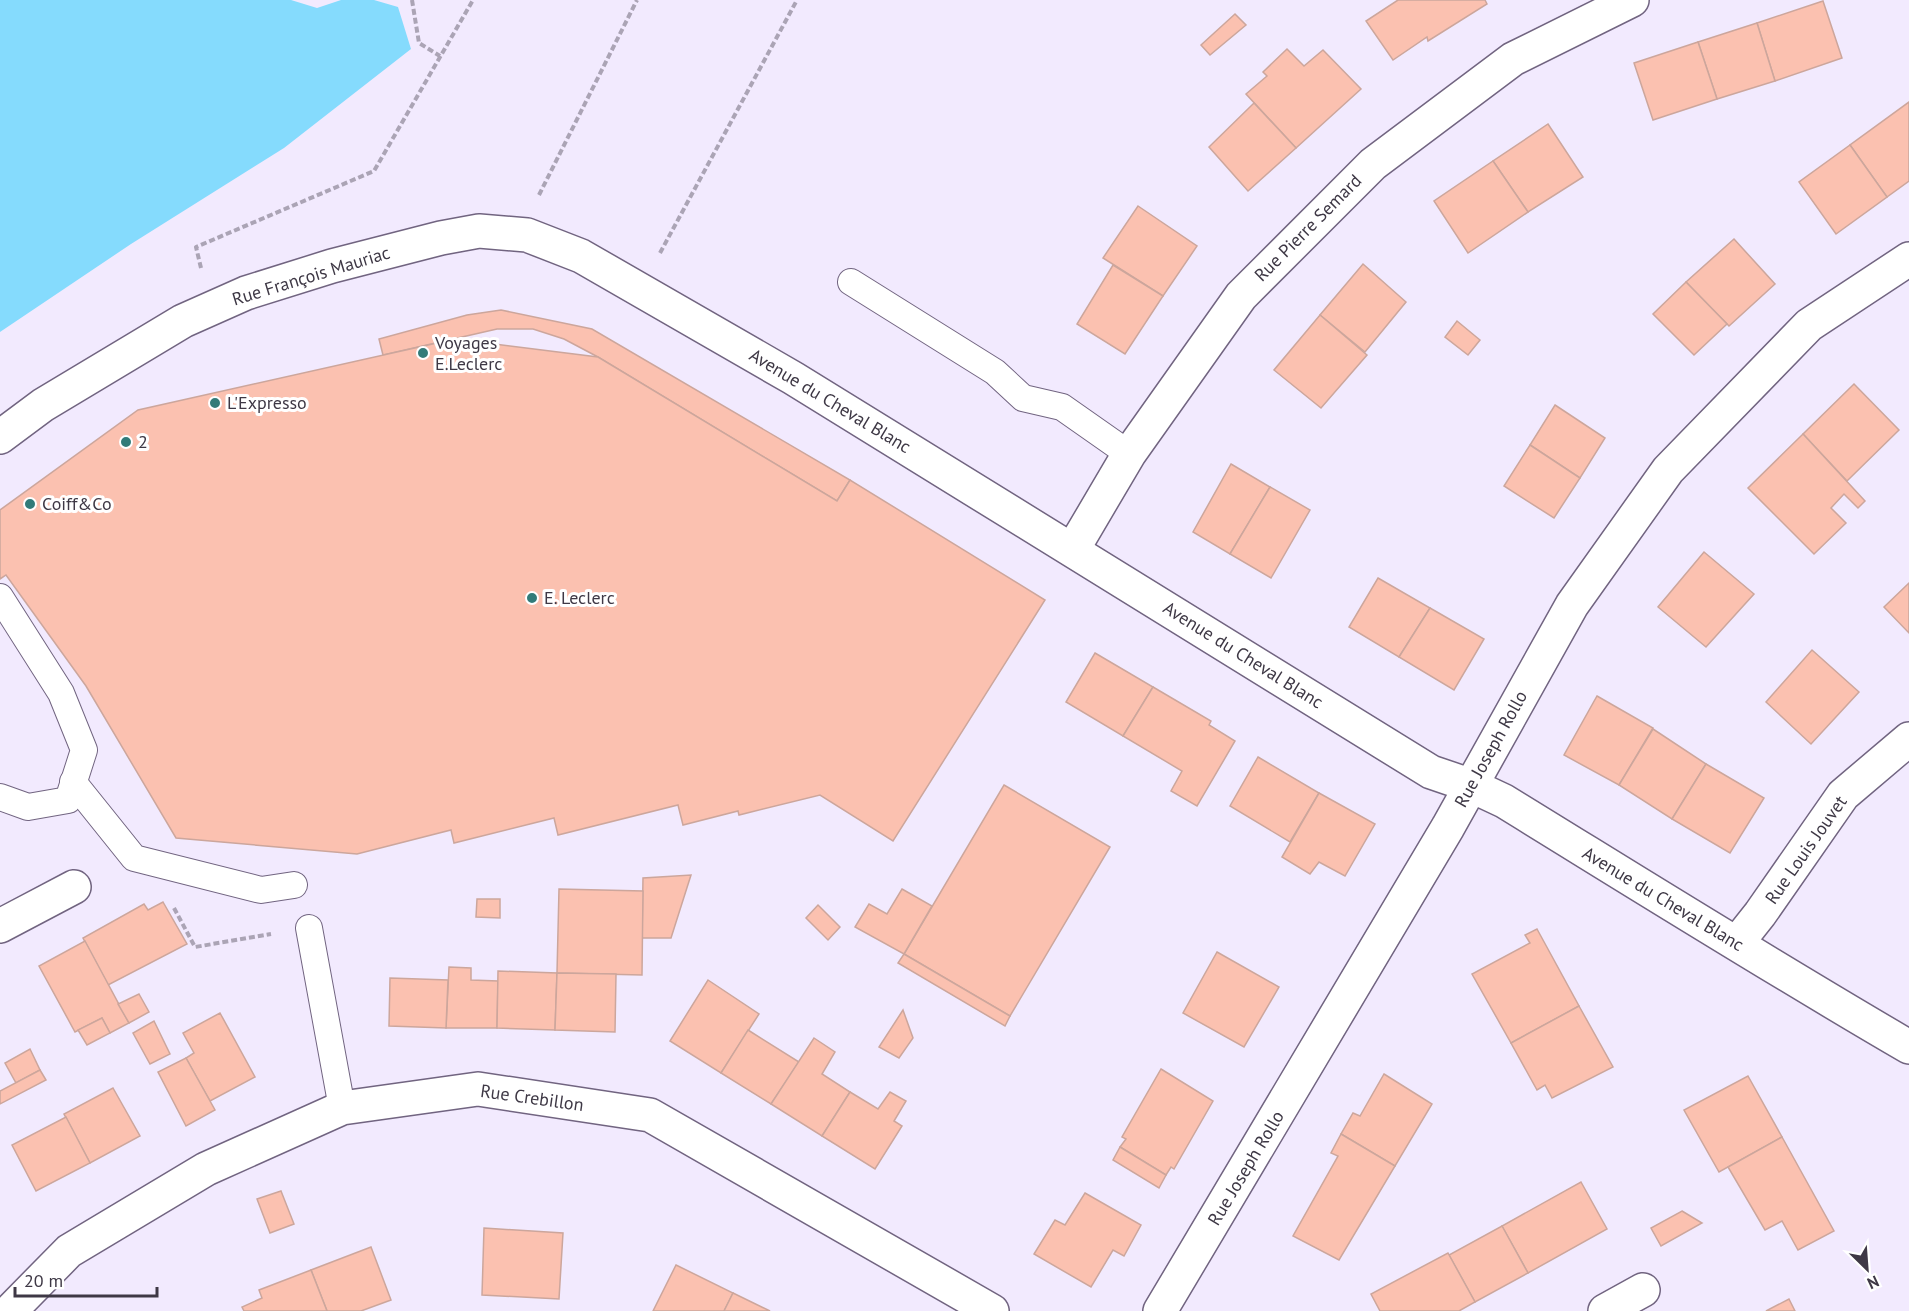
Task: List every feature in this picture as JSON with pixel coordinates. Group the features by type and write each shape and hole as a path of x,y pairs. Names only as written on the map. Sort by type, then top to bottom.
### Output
{"street":[{"name":"Rue Pierre Semard","path":"1073,549 1129,454 1241,296 1373,164 1513,60 1632,0"},
{"name":"Rue François Mauriac","path":"0,437 42,405 183,321 246,293 441,238 479,231 527,236 581,256"},
{"name":"Avenue du Cheval Blanc","path":"581,256 793,378 1431,772 1472,786 1504,801 1737,943 1786,976 1909,1047"},
{"name":"Rue Joseph Rollo","path":"1160,1311 1472,786 1489,751 1572,605 1668,470 1809,325 1909,259"},
{"name":"Rue Louis Jouvet","path":"1737,943 1760,914 1843,795 1909,739"},
{"path":"0,926 74,887"},
{"name":"Rue Crebillon","path":"10,1311 69,1251 206,1169 342,1107 478,1089 650,1115 992,1311"},
{"path":"1605,1311 1643,1290"}],"lane":[{"path":"850,282 995,372 1023,398 1062,407 1129,454"},
{"path":"0,597 61,693 84,750 68,800 28,807 0,797"},
{"path":"74,782 134,858 261,890 294,885"},
{"path":"309,928 342,1107"}],"path":[{"path":"412,0 419,43 440,56"},
{"path":"212,308 195,247 374,171 473,0"},
{"path":"519,235 637,0"},
{"path":"640,290 797,0"},
{"path":"170,901 195,947 309,928"}],"water":[{"path":"0,0 291,0 317,8 341,0 374,0 398,7 411,49 284,148 131,244 0,332"}],"building":[{"path":"1398,0 1485,0 1487,4 1428,41 1427,37 1393,60 1366,21"},
{"path":"1823,1 1842,58 1775,81 1757,23"},
{"path":"1235,14 1246,25 1210,55 1201,45"},
{"path":"1757,23 1775,81 1717,99 1698,42"},
{"path":"1698,42 1717,99 1653,120 1634,63"},
{"path":"1287,49 1304,66 1323,50 1361,89 1296,148 1246,94 1267,76 1263,72"},
{"path":"1909,102 1909,181 1887,197 1850,145"},
{"path":"1254,103 1296,148 1248,191 1209,147"},
{"path":"1548,124 1583,177 1528,212 1493,161"},
{"path":"1850,145 1887,197 1836,234 1799,182"},
{"path":"1493,161 1528,212 1468,253 1434,201"},
{"path":"1138,206 1197,246 1163,296 1103,258"},
{"path":"1734,239 1775,284 1729,326 1686,282"},
{"path":"1363,264 1406,302 1365,352 1320,315"},
{"path":"1113,265 1163,296 1125,354 1077,324"},
{"path":"1686,282 1727,324 1694,355 1653,314"},
{"path":"501,310 592,329 850,480 837,501 598,357 564,339 533,329 497,329 383,355 379,339 467,315"},
{"path":"1320,315 1367,355 1321,408 1274,370"},
{"path":"1457,321 1480,340 1468,355 1445,337"},
{"name":"E. Leclerc","path":"455,339 598,357 837,501 850,480 1045,600 893,841 820,795 739,815 738,811 683,825 678,805 558,835 554,818 454,843 451,830 357,854 176,838 86,686 6,575 0,579 0,510 138,410"},
{"path":"1854,384 1899,430 1847,481 1803,434"},
{"path":"1555,405 1605,438 1580,478 1530,445"},
{"path":"1803,434 1865,501 1858,508 1844,494 1831,508 1846,523 1814,554 1748,488"},
{"path":"1530,445 1580,478 1554,518 1504,486"},
{"path":"1231,464 1270,487 1230,554 1193,532"},
{"path":"1270,487 1310,510 1271,578 1230,554"},
{"path":"1704,552 1754,594 1706,647 1658,607"},
{"path":"1378,578 1430,608 1399,657 1349,627"},
{"path":"1909,583 1909,633 1884,607"},
{"path":"1430,608 1484,639 1454,690 1399,657"},
{"path":"1812,650 1859,692 1811,744 1766,702"},
{"path":"1095,653 1153,687 1123,736 1066,702"},
{"path":"1153,687 1211,721 1209,725 1235,741 1197,806 1171,791 1182,771 1123,736"},
{"path":"1597,696 1653,728 1619,785 1564,755"},
{"path":"1653,729 1706,764 1672,819 1619,785"},
{"path":"1258,757 1319,793 1290,842 1230,806"},
{"path":"1706,764 1764,798 1730,853 1672,819"},
{"path":"1004,785 1110,847 1010,1016 904,954"},
{"path":"1319,793 1375,824 1345,876 1319,862 1310,874 1282,857"},
{"path":"691,875 671,938 642,938 643,878"},
{"path":"559,889 643,891 642,975 557,973"},
{"path":"902,889 932,906 904,954 855,927 869,904 887,914"},
{"path":"477,899 500,899 500,918 476,917"},
{"path":"163,902 187,944 108,985 83,938 144,904 148,910"},
{"path":"818,905 840,927 828,940 806,918"},
{"path":"1537,929 1579,1006 1511,1043 1472,974 1530,943 1525,935"},
{"path":"85,941 129,1023 110,1033 102,1018 75,1032 39,966"},
{"path":"1217,952 1279,987 1244,1047 1183,1013"},
{"path":"904,954 1010,1016 1005,1026 898,963"},
{"path":"449,967 471,968 471,980 498,981 497,1028 446,1028"},
{"path":"498,971 557,973 555,1030 497,1028"},
{"path":"557,973 616,974 615,1032 555,1030"},
{"path":"390,978 448,980 446,1028 389,1026"},
{"path":"708,980 759,1014 721,1073 670,1041"},
{"path":"139,994 149,1012 129,1023 118,1004"},
{"path":"1579,1006 1613,1067 1552,1098 1545,1085 1537,1090 1511,1043"},
{"path":"903,1010 913,1038 899,1058 879,1047"},
{"path":"220,1013 255,1077 210,1101 186,1058 194,1053 183,1033"},
{"path":"102,1018 110,1033 87,1045 78,1030"},
{"path":"154,1021 170,1054 150,1064 133,1033"},
{"path":"748,1030 799,1062 771,1104 721,1073"},
{"path":"814,1038 835,1052 822,1074 850,1092 822,1136 771,1104"},
{"path":"30,1049 40,1070 16,1083 5,1063"},
{"path":"186,1058 215,1110 186,1126 158,1072"},
{"path":"1161,1069 1213,1101 1174,1169 1171,1167 1166,1175 1120,1147 1126,1139 1122,1137"},
{"path":"40,1070 46,1080 0,1104 0,1091"},
{"path":"1384,1074 1432,1104 1395,1166 1341,1134 1353,1113 1360,1116"},
{"path":"1748,1076 1782,1137 1719,1172 1684,1110"},
{"path":"113,1088 140,1136 90,1163 64,1114"},
{"path":"850,1092 878,1109 890,1092 906,1101 894,1121 902,1126 875,1169 822,1136"},
{"path":"66,1117 90,1163 36,1191 12,1145"},
{"path":"1341,1134 1395,1166 1339,1260 1293,1236 1338,1156 1331,1153"},
{"path":"1782,1137 1834,1231 1798,1250 1782,1221 1765,1230 1728,1167"},
{"path":"1120,1147 1166,1175 1159,1188 1113,1160"},
{"path":"1581,1182 1607,1229 1528,1273 1502,1226"},
{"path":"281,1191 294,1224 270,1233 257,1199"},
{"path":"1085,1193 1141,1225 1124,1256 1113,1250 1091,1287 1034,1254 1055,1220 1065,1225"},
{"path":"1682,1211 1702,1223 1661,1246 1651,1228"},
{"path":"1502,1226 1528,1273 1475,1302 1449,1255"},
{"path":"484,1228 563,1233 559,1299 482,1295"},
{"path":"371,1247 391,1300 361,1311 327,1311 311,1270"},
{"path":"1448,1253 1475,1302 1459,1311 1380,1311 1371,1294"},
{"path":"676,1265 733,1293 724,1311 653,1311"},
{"path":"311,1270 327,1311 244,1311 242,1307 262,1298 259,1290"},
{"path":"733,1293 770,1311 724,1311"},
{"path":"1789,1299 1795,1311 1766,1311"}],"place":[{"name":"Voyages E.Leclerc","path":"423,353"},
{"name":"L'Expresso","path":"215,403"},
{"name":"2","path":"126,442"},
{"name":"Coiff&Co","path":"30,504"},
{"name":"E. Leclerc","path":"532,598"}]}
